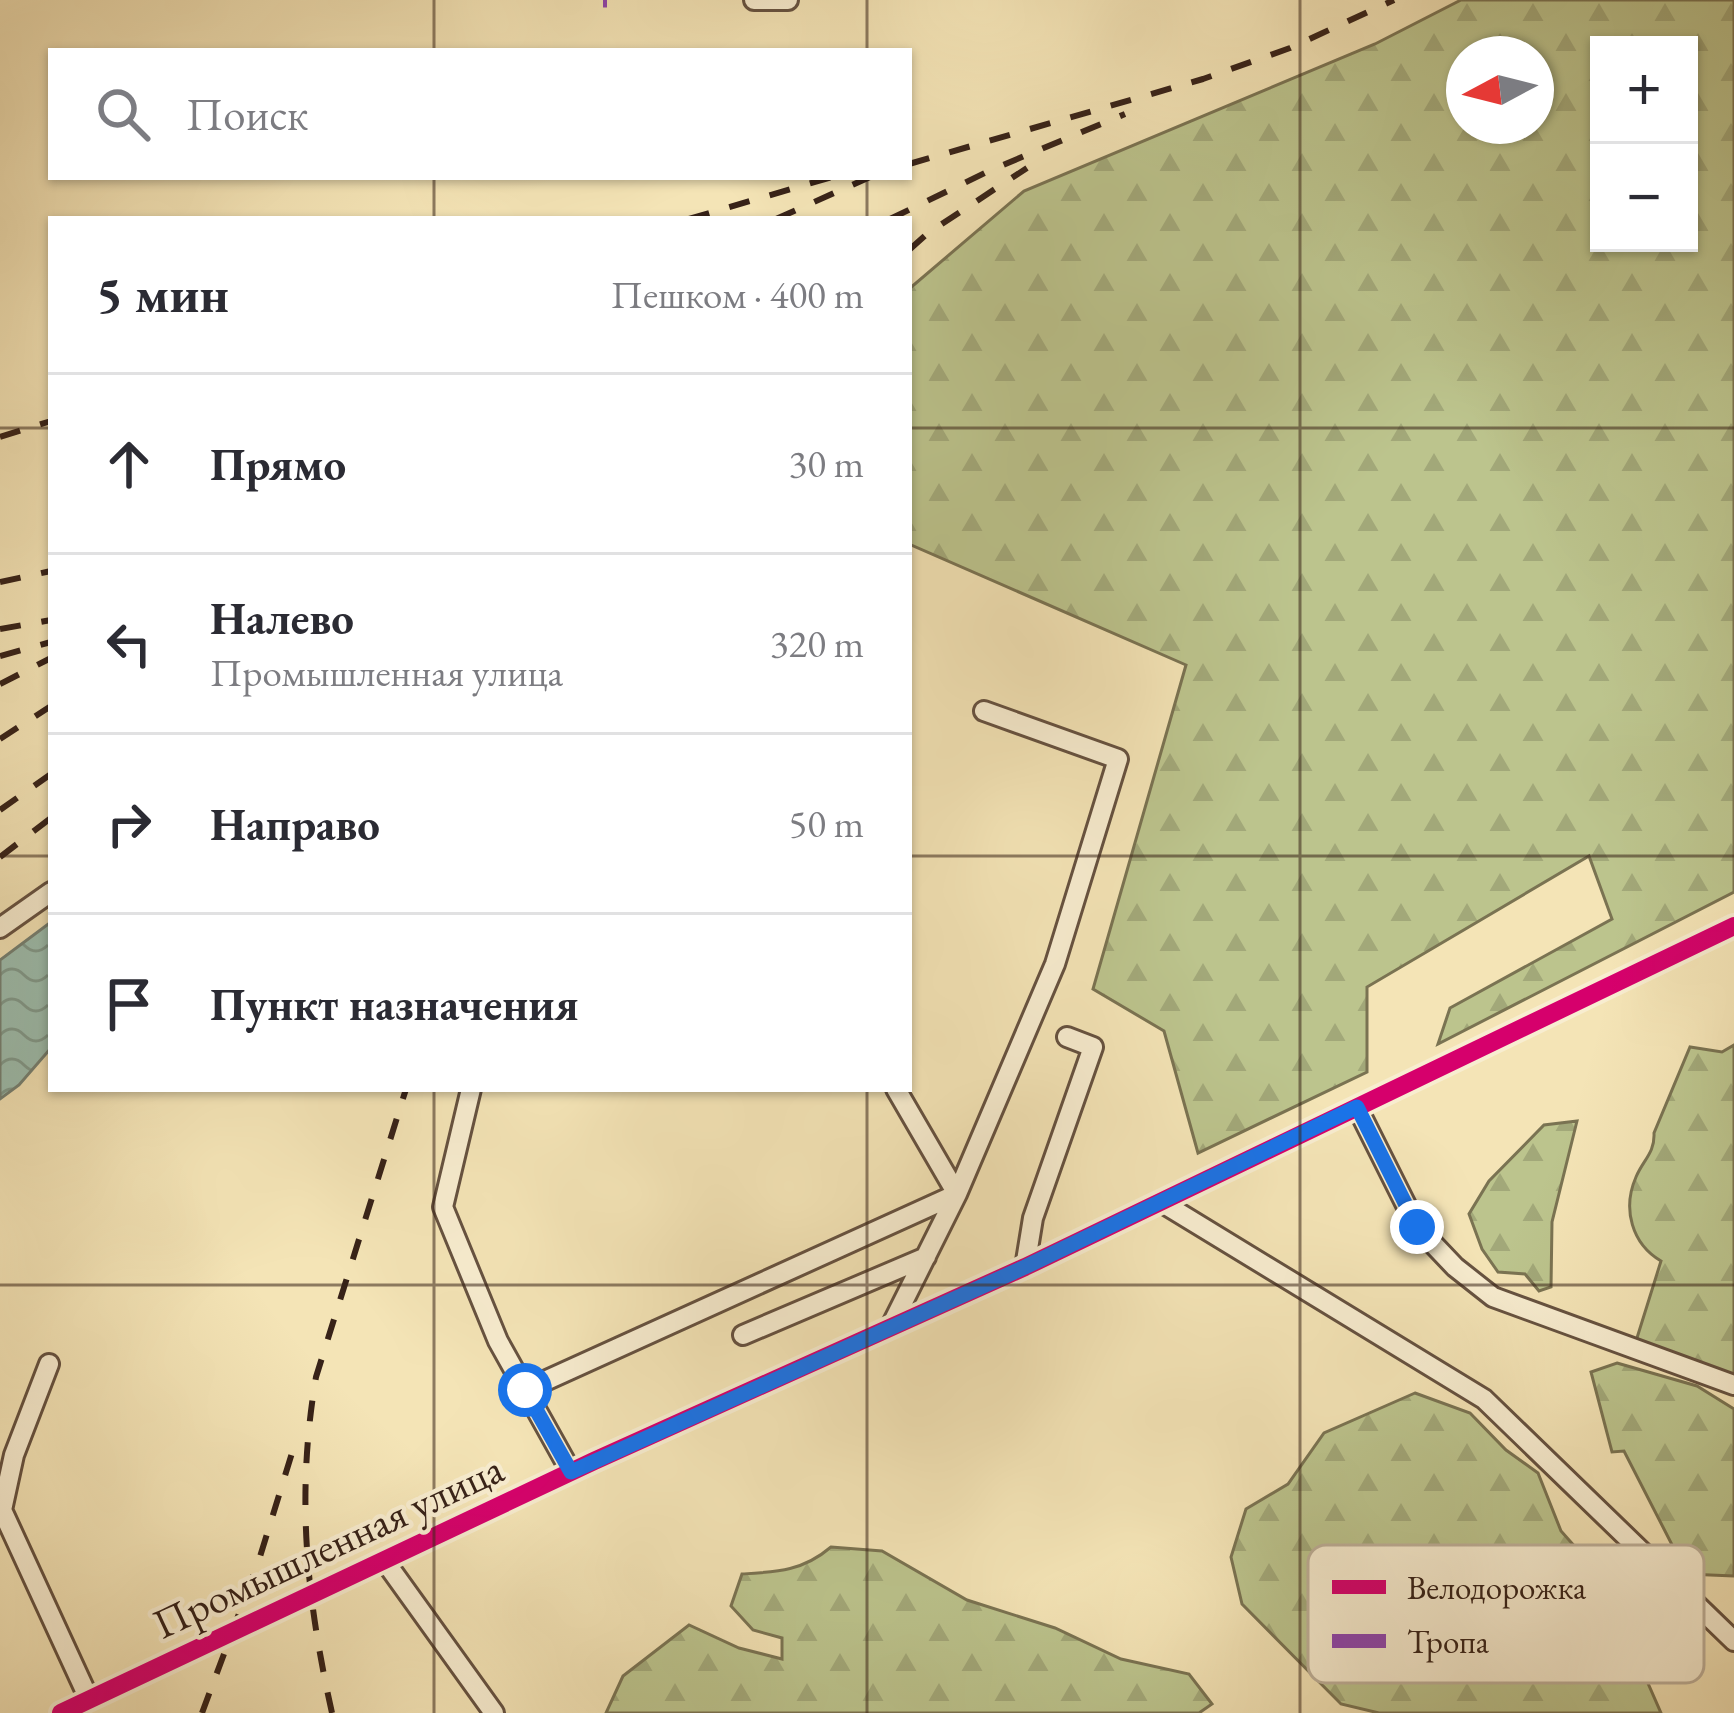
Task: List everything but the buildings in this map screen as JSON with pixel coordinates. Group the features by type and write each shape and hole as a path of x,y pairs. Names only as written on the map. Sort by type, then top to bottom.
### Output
{"street":[{"path":"754,0 788,0"},
{"path":"890,1328 957,1194 1055,964 1118,759 984,711"},
{"path":"0,928 48,894"},
{"name":"Промышленная улица","path":"61,1713 571,1472 1025,1267 1734,926"},
{"path":"1025,1267 1033,1218 1093,1046 1066,1036"},
{"path":"470,1092 443,1207 498,1341 571,1472"},
{"path":"898,1092 957,1194"},
{"path":"1357,1107 1417,1227 1454,1267 1493,1297 1734,1385"},
{"path":"525,1390 957,1194"},
{"path":"1160,1202 1484,1399 1635,1545"},
{"path":"742,1335 926,1257"},
{"path":"49,1364 14,1455 2,1510 89,1699"},
{"path":"383,1560 494,1713"},
{"path":"1704,1611 1734,1640"}],"green space":[{"path":"1461,0 1734,0 1734,892 1438,1044 1450,1008 1612,919 1589,856 1367,987 1367,1072 1198,1153 1164,1031 1093,989 1186,665 912,545 912,286 1024,191 1375,44"},
{"path":"1734,1045 1734,1375 1636,1341 1661,1261 1637,1235 1630,1201 1690,1047 1722,1052"},
{"path":"1577,1121 1552,1222 1551,1287 1539,1291 1525,1274 1498,1272 1482,1249 1469,1214 1489,1181 1544,1125"},
{"path":"1617,1363 1697,1386 1734,1409 1734,1576 1704,1575 1704,1545 1672,1545 1624,1451 1612,1452 1591,1372"},
{"path":"1415,1393 1470,1413 1506,1450 1538,1473 1561,1531 1573,1545 1308,1545 1308,1671 1242,1604 1231,1557 1246,1509 1288,1484 1324,1433"},
{"path":"831,1547 882,1551 967,1600 1055,1628 1121,1659 1189,1674 1212,1704 1199,1713 606,1713 623,1676 689,1625 739,1648 782,1659 782,1638 753,1630 731,1606 742,1574 800,1566"},
{"path":"1320,1683 1648,1683 1661,1713 1379,1713 1341,1704"}],"water":[{"path":"48,924 48,1051 0,1099 0,960"}],"railway":[{"path":"912,163 1203,79 1290,48 1394,0"},
{"path":"896,216 1125,114"},
{"path":"912,247 1027,168"},
{"path":"699,216 822,180"},
{"path":"783,216 863,180"},
{"path":"0,437 48,422"},
{"path":"0,582 48,572"},
{"path":"0,629 48,621"},
{"path":"0,656 48,643"},
{"path":"0,684 48,660"},
{"path":"0,739 48,708"},
{"path":"0,810 48,776"},
{"path":"0,857 48,820"},
{"path":"332,1713 310,1586 305,1504 310,1421 316,1377 405,1092"},
{"path":"202,1713 259,1560 296,1440"}],"cycle path":[{"path":"61,1713 594,1461 1025,1267 1734,926"}],"route":[{"path":"525,1390 571,1472 1025,1267 1357,1107 1417,1227"}]}
